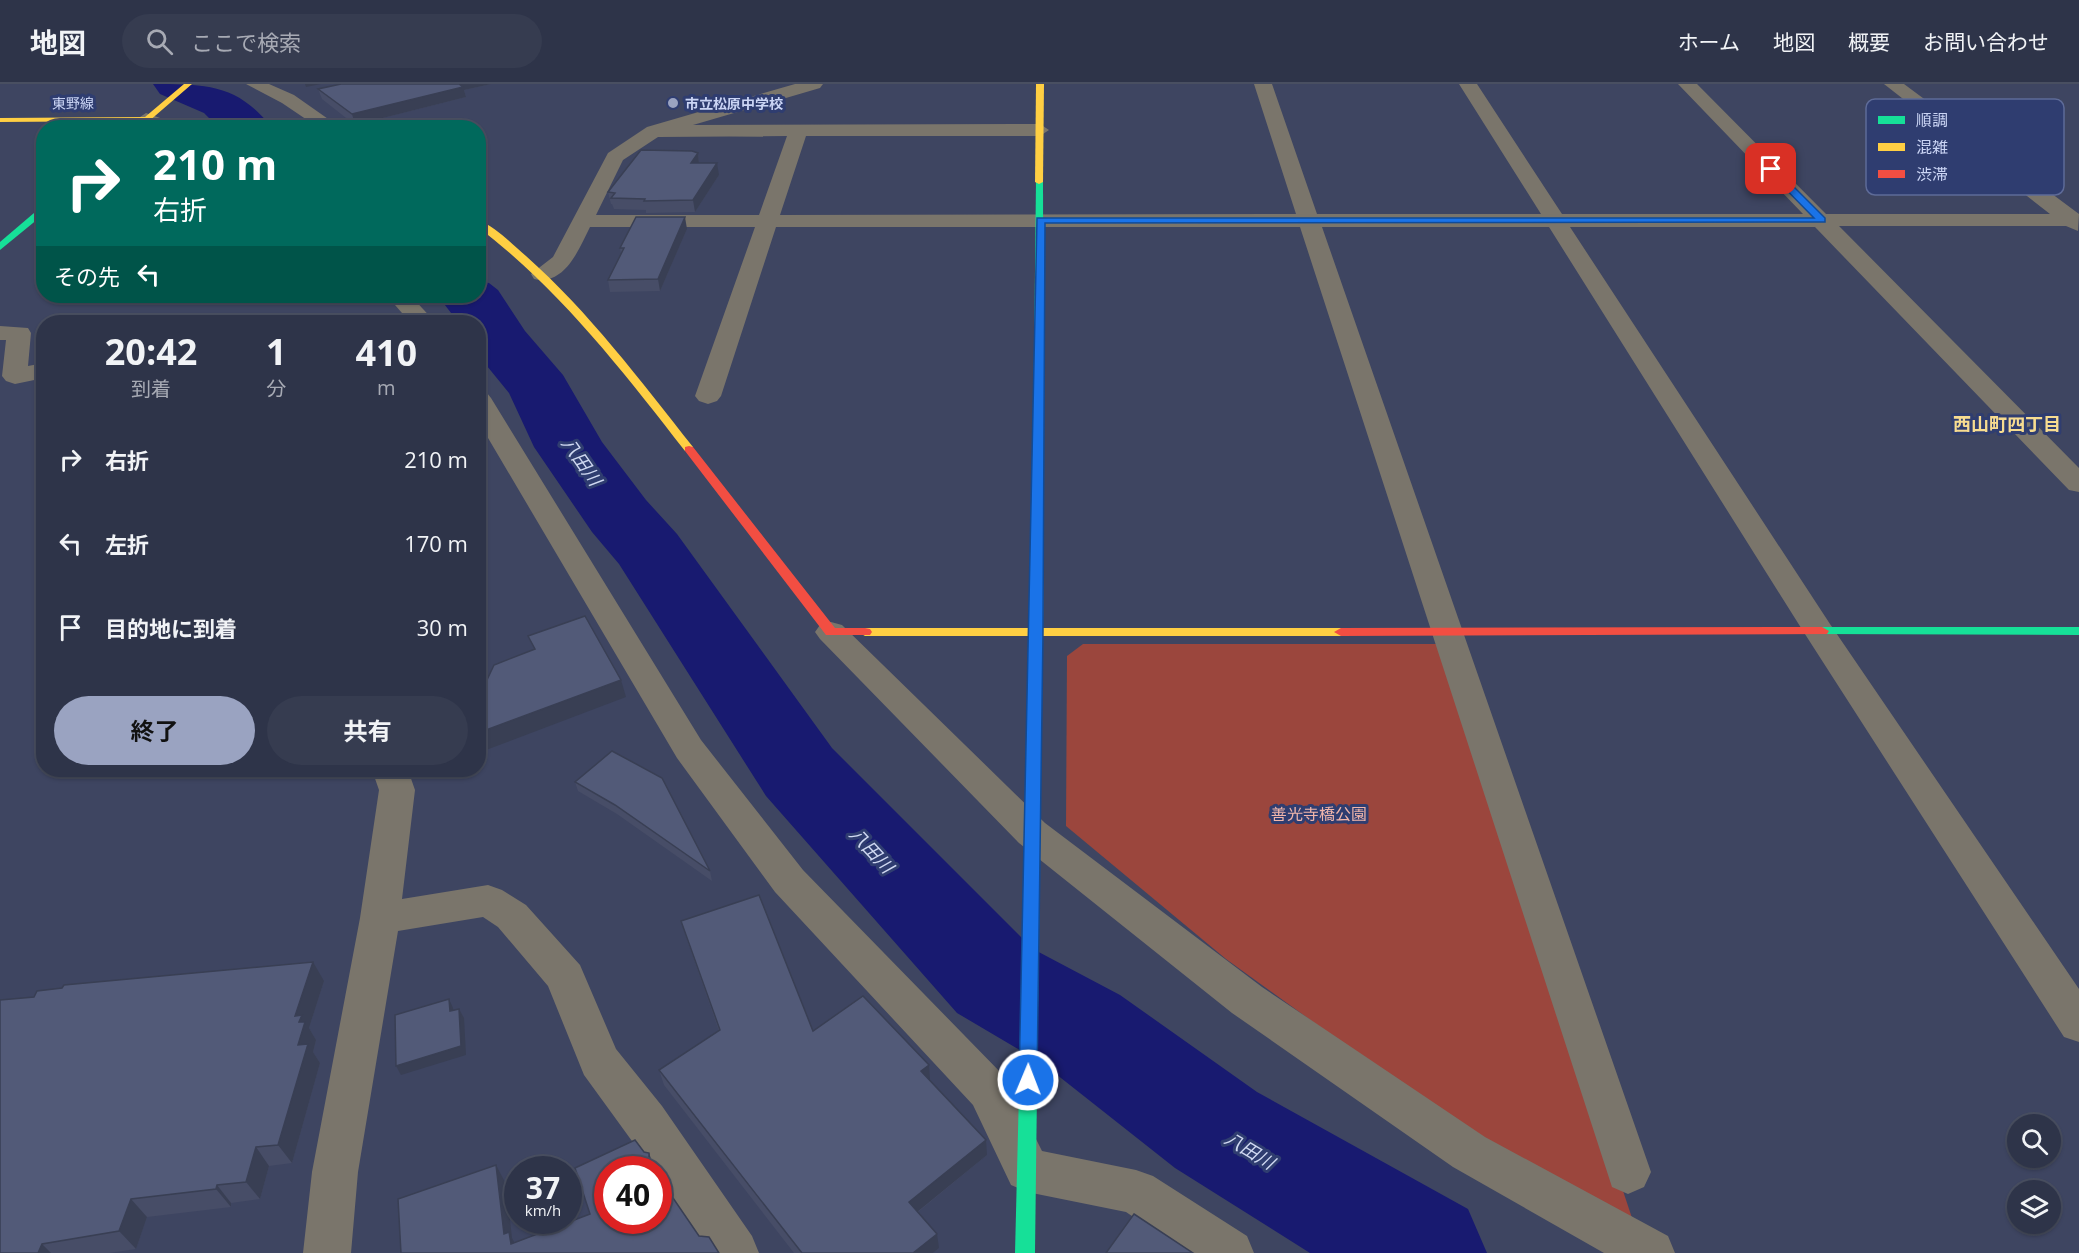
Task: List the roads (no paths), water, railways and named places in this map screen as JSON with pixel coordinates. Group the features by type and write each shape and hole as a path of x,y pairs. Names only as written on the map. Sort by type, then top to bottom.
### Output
{"street":[{"path":"146,118 188,84"},
{"path":"255,84 288,99 320,120"},
{"path":"542,274 562,261 615,157 654,131 814,84"},
{"path":"1025,1253 1037,631 1040,84"},
{"path":"1263,84 1628,1172"},
{"path":"1468,84 1819,631 2079,1024"},
{"path":"1687,84 2079,483"},
{"path":"1893,84 1913,99"},
{"path":"288,99 311,94"},
{"name":"東野線","path":"0,120 146,118"},
{"path":"654,131 1040,130"},
{"path":"708,396 798,131"},
{"path":"2040,195 2076,222"},
{"path":"0,247 36,215"},
{"path":"582,221 1822,220 2076,222"},
{"path":"486,227 500,236 542,274 599,335 831,632 1032,834 1247,1000 1469,1152 1651,1253"},
{"path":"405,303 417,315"},
{"path":"0,333 19,333 15,376 36,372"},
{"path":"486,411 689,749 789,881 989,1091 1027,1170"},
{"path":"831,632 2079,631"},
{"path":"327,1253 335,1172 380,918 398,790 393,777"},
{"path":"380,918 488,901 512,916 565,977 599,1060 646,1121 735,1253"},
{"path":"1027,1170 1136,1192 1230,1253"}],"waterway":[{"name":"八田川","path":"176,84 220,103 239,120"},
{"name":"八田川","path":"477,303 484,315"},
{"name":"八田川","path":"486,318 501,342 540,389 569,447 619,516 650,551 799,772 995,981 1081,1029 1216,1130 1424,1253"}],"place":[{"name":"市立松原中学校","path":"673,103"}],"district":[{"name":"西山町四丁目","path":"2007,424"}],"park label":[{"name":"善光寺橋公園","path":"1319,814"}]}
